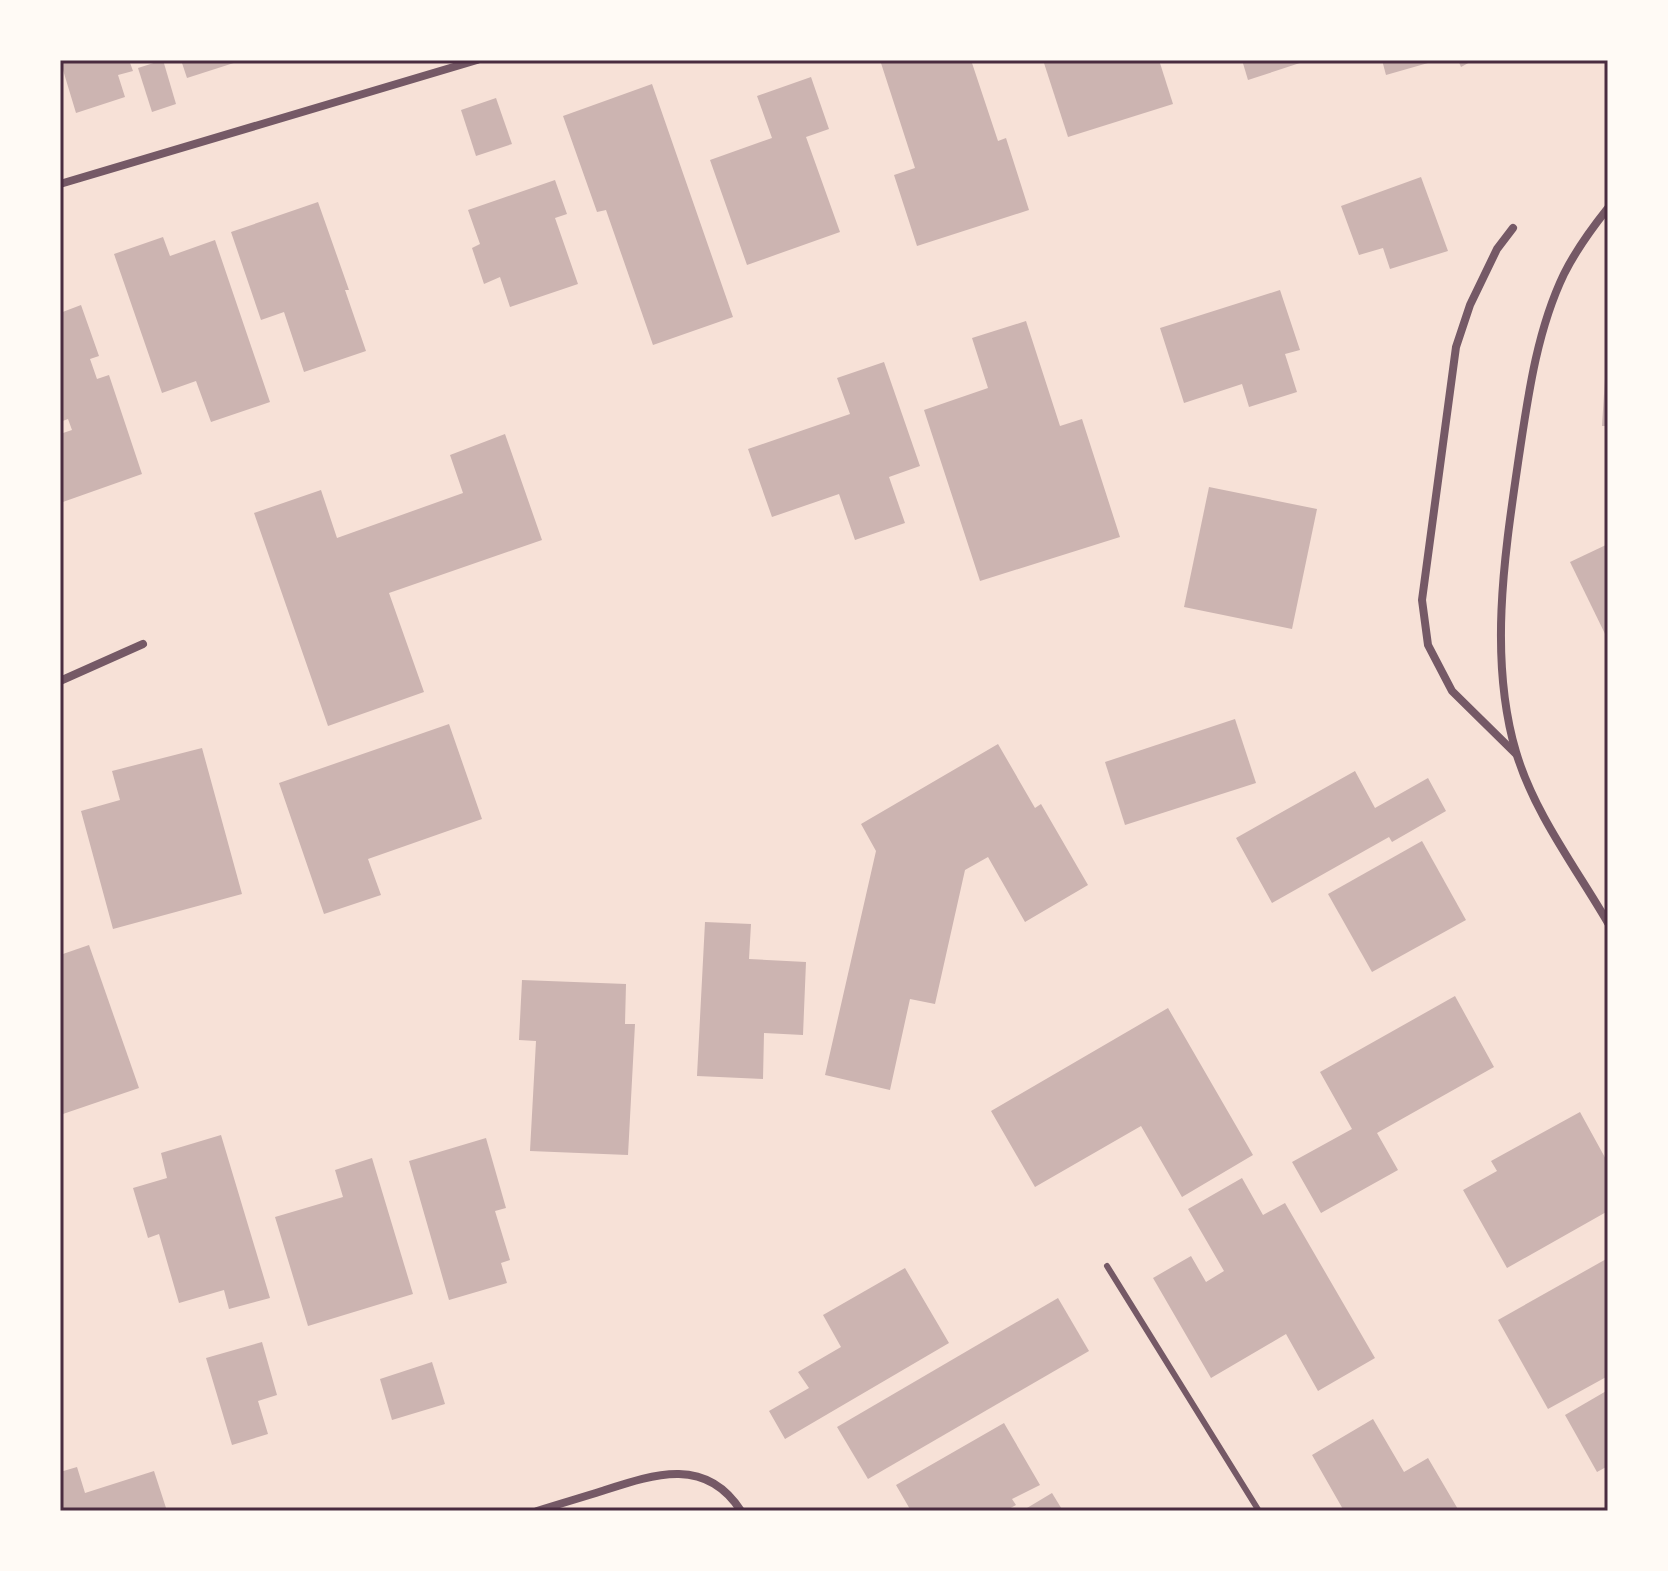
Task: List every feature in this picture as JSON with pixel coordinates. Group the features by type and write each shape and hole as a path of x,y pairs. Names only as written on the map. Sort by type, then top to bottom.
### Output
{"street":[{"path":"60,184 477,60"},
{"path":"1608,208 1592,227 1564,274 1544,332 1528,396 1508,532 1502,619 1502,681 1516,755 1534,798 1608,923"},
{"path":"1513,228 1497,249 1470,305 1456,347 1422,600 1428,645 1452,691 1516,755"},
{"path":"60,681 143,644"},
{"path":"537,1511 645,1476 672,1473 694,1475 713,1482 731,1497 741,1511"}],"lane":[{"path":"1107,1266 1259,1511"}],"building":[{"path":"60,60 129,60 133,71 118,75 125,97 76,113"},
{"path":"163,60 176,104 152,112 138,68"},
{"path":"181,60 240,60 240,61 187,78"},
{"path":"880,60 971,60 998,141 1006,138 1029,210 917,246 894,175 915,168"},
{"path":"1043,60 1159,60 1173,104 1068,137"},
{"path":"1242,60 1306,60 1306,61 1248,80"},
{"path":"1382,60 1435,60 1435,61 1386,75"},
{"path":"1458,60 1474,60 1461,67"},
{"path":"811,77 829,129 806,137 840,232 747,265 710,160 772,138 757,96"},
{"path":"652,84 733,317 653,345 606,210 597,212 563,116"},
{"path":"496,98 512,144 476,156 461,110"},
{"path":"1421,177 1448,251 1390,269 1383,248 1359,255 1341,206"},
{"path":"555,180 567,214 555,218 578,284 510,307 500,277 484,284 472,248 480,244 468,210"},
{"path":"318,202 349,290 345,290 366,351 304,372 284,312 261,320 231,232"},
{"path":"163,237 170,256 215,240 270,402 211,422 196,381 162,393 114,254"},
{"path":"1280,290 1300,350 1285,354 1297,392 1249,407 1242,384 1184,403 1160,328"},
{"path":"81,305 99,356 90,359 97,379 109,375 142,474 60,503 60,434 72,430 68,419 60,422 60,313"},
{"path":"1026,321 1060,426 1082,419 1120,537 980,581 924,410 988,388 972,338"},
{"path":"884,362 920,466 889,477 905,523 855,540 839,494 772,517 748,449 850,414 837,378"},
{"path":"1606,363 1608,426 1602,426"},
{"path":"505,434 542,540 389,593 424,692 328,726 254,513 321,490 337,538 463,493 450,455"},
{"path":"1209,487 1317,509 1292,629 1184,607"},
{"path":"1608,544 1608,640 1570,562"},
{"path":"1235,719 1256,783 1125,825 1105,762"},
{"path":"449,724 482,819 368,859 381,895 324,914 279,783"},
{"path":"998,744 1035,808 1041,804 1088,885 1025,922 988,857 965,870 935,1004 910,999 890,1090 825,1075 876,851 861,824"},
{"path":"202,748 242,894 113,929 81,811 120,800 112,771"},
{"path":"1355,771 1375,808 1428,778 1446,811 1392,842 1389,837 1272,903 1236,838"},
{"path":"1422,841 1466,920 1372,972 1328,894"},
{"path":"705,922 751,924 749,959 806,962 803,1035 764,1033 763,1079 697,1076"},
{"path":"89,945 139,1088 60,1115 60,955"},
{"path":"522,980 626,984 625,1024 635,1024 628,1155 530,1151 536,1041 519,1040"},
{"path":"1455,996 1494,1067 1377,1133 1398,1170 1321,1213 1292,1162 1352,1129 1320,1072"},
{"path":"1168,1008 1253,1155 1182,1197 1141,1126 1035,1187 991,1111"},
{"path":"1580,1112 1608,1163 1608,1211 1507,1268 1463,1190 1497,1171 1491,1161"},
{"path":"221,1135 270,1298 229,1309 224,1290 179,1303 159,1234 148,1238 133,1188 167,1178 161,1153"},
{"path":"486,1138 506,1208 495,1211 510,1260 501,1263 507,1283 449,1300 409,1161"},
{"path":"372,1158 413,1294 308,1326 275,1217 343,1197 335,1170"},
{"path":"1242,1178 1263,1215 1285,1203 1375,1358 1318,1391 1286,1334 1211,1378 1153,1278 1191,1256 1206,1282 1224,1271 1188,1209"},
{"path":"1608,1258 1608,1376 1548,1409 1498,1320"},
{"path":"905,1268 949,1343 785,1439 769,1411 809,1388 798,1372 841,1347 823,1315"},
{"path":"1058,1298 1089,1351 868,1479 837,1427"},
{"path":"262,1342 277,1395 258,1401 268,1434 232,1445 206,1358"},
{"path":"432,1362 445,1404 392,1420 380,1379"},
{"path":"1608,1390 1608,1466 1597,1472 1565,1415"},
{"path":"1373,1419 1404,1472 1428,1458 1459,1511 1344,1511 1312,1455"},
{"path":"1004,1423 1040,1485 1012,1499 1016,1505 1005,1511 911,1511 896,1485"},
{"path":"77,1467 85,1493 154,1471 167,1511 60,1511 60,1472"},
{"path":"1052,1493 1063,1511 1022,1511"}]}
